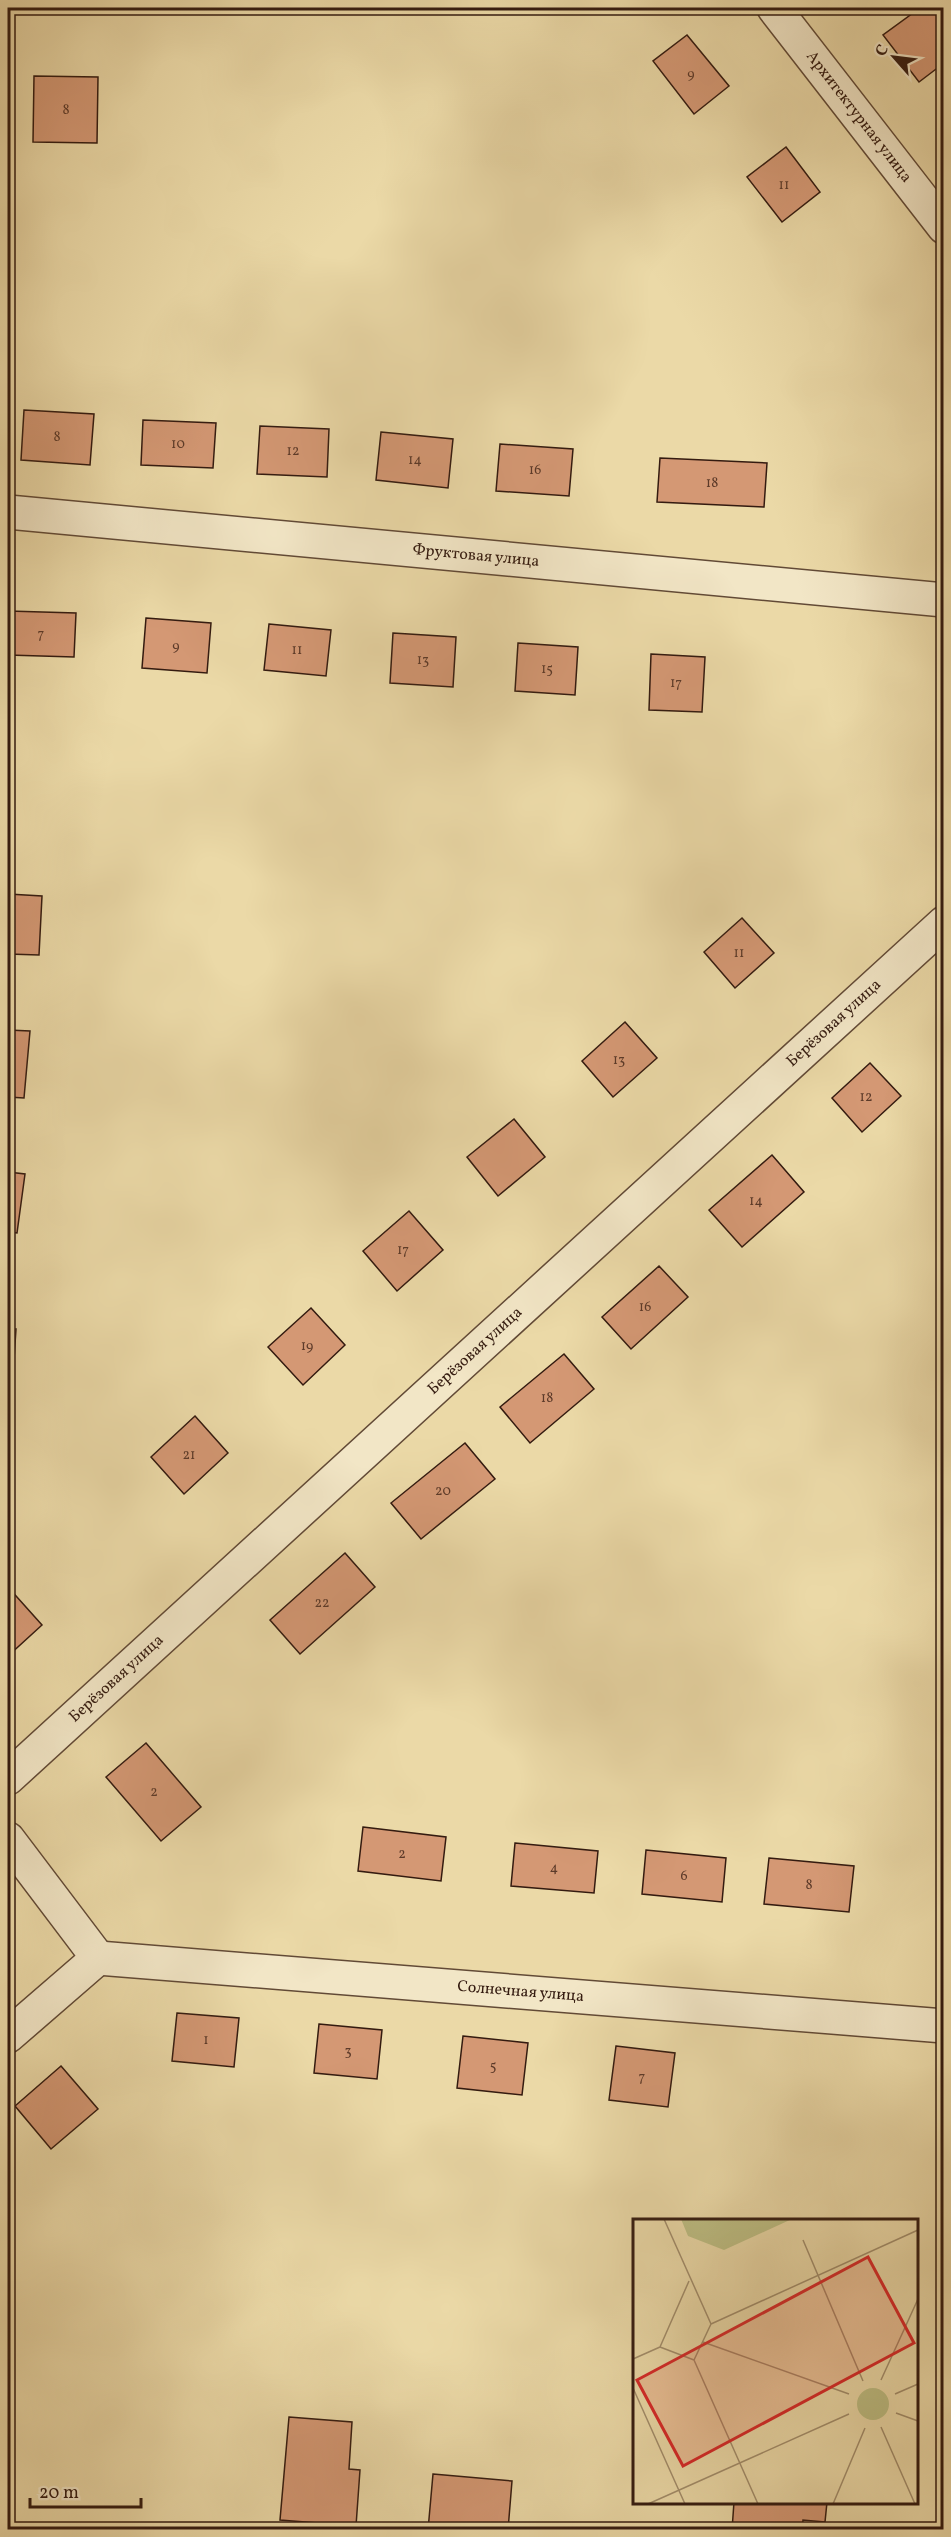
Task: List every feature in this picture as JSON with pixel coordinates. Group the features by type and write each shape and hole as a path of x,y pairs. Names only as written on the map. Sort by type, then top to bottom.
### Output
{"street":[{"name":"Архитектурная улица","path":"774,8 944,227"},
{"name":"Фруктовая улица","path":"8,512 944,600"},
{"name":"Берёзовая улица","path":"8,1778 944,923"},
{"path":"8,1839 98,1958 8,2036"},
{"name":"Солнечная улица","path":"98,1958 944,2026"}],"building":[{"path":"920,8 932,8 944,23 944,63 919,82 883,35"},
{"path":"687,35 729,86 694,114 653,61"},
{"path":"34,76 98,77 97,143 33,142"},
{"path":"786,147 820,192 782,222 747,177"},
{"path":"24,410 94,414 90,465 21,460"},
{"path":"143,420 216,423 213,468 141,465"},
{"path":"260,426 329,429 327,477 257,474"},
{"path":"381,432 453,439 448,488 376,480"},
{"path":"500,444 573,449 569,496 496,491"},
{"path":"660,458 767,463 764,507 657,502"},
{"path":"8,611 76,613 74,657 8,655"},
{"path":"146,618 211,623 207,673 142,668"},
{"path":"269,624 331,630 326,676 264,670"},
{"path":"393,633 456,637 453,687 390,683"},
{"path":"518,643 578,647 575,695 515,691"},
{"path":"651,654 705,657 702,712 649,710"},
{"path":"8,894 42,896 39,955 8,954"},
{"path":"742,918 774,953 735,988 704,952"},
{"path":"625,1022 657,1058 613,1097 582,1061"},
{"path":"8,1030 30,1031 24,1098 8,1097"},
{"path":"870,1063 901,1096 862,1132 832,1098"},
{"path":"514,1119 545,1157 498,1196 467,1157"},
{"path":"772,1155 804,1192 742,1247 709,1210"},
{"path":"8,1172 25,1174 17,1233 8,1232"},
{"path":"409,1211 443,1250 397,1291 363,1251"},
{"path":"659,1266 688,1297 631,1349 602,1317"},
{"path":"311,1308 345,1345 303,1385 268,1347"},
{"path":"8,1329 16,1329 12,1389 8,1389"},
{"path":"564,1354 594,1389 530,1443 500,1407"},
{"path":"195,1416 228,1453 184,1494 151,1457"},
{"path":"465,1443 495,1479 421,1539 391,1503"},
{"path":"345,1553 375,1587 300,1654 270,1620"},
{"path":"8,1587 42,1625 8,1656"},
{"path":"146,1743 201,1807 161,1841 106,1777"},
{"path":"363,1827 446,1837 441,1881 358,1871"},
{"path":"515,1843 598,1851 594,1893 511,1886"},
{"path":"646,1850 726,1858 722,1902 642,1894"},
{"path":"769,1858 854,1866 849,1912 764,1904"},
{"path":"177,2013 239,2018 234,2067 172,2061"},
{"path":"319,2024 382,2030 377,2079 314,2073"},
{"path":"463,2036 528,2043 522,2095 457,2088"},
{"path":"616,2046 675,2053 668,2107 609,2100"},
{"path":"61,2066 98,2109 51,2149 15,2106"},
{"path":"289,2417 352,2422 349,2469 360,2470 356,2526 280,2520"},
{"path":"433,2474 512,2481 508,2530 428,2530"},
{"path":"734,2504 827,2504 825,2522 803,2520 802,2530 732,2530"}]}
